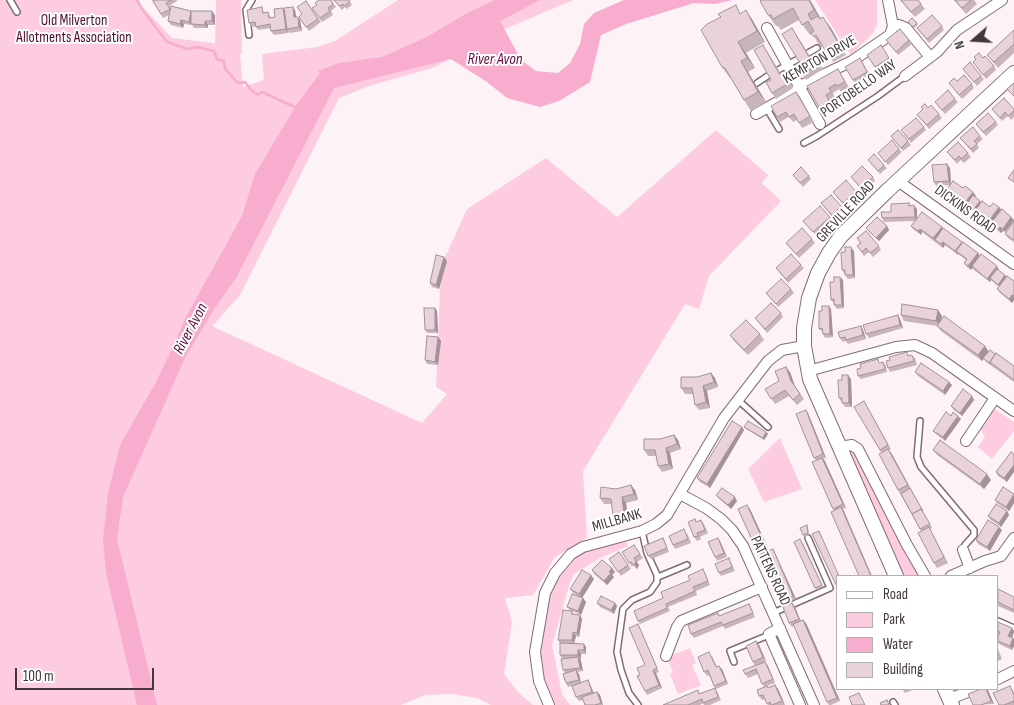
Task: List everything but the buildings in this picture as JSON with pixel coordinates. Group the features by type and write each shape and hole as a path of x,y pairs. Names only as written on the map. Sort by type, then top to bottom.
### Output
{"street":[{"path":"888,0 893,26 899,25 906,28 930,57"},
{"name":"PORTOBELLO WAY","path":"905,76 943,46 958,30 1002,0"},
{"name":"KEMPTON DRIVE","path":"756,114 793,93 800,86 828,73 868,50 890,35 893,26"},
{"path":"767,28 820,124"},
{"name":"GREVILLE ROAD","path":"896,575 812,386 804,346 804,328 812,285 823,262 845,232 1014,73"},
{"name":"DICKINS ROAD","path":"898,181 1014,264"},
{"path":"808,371 896,347 916,345 932,353 1014,411"},
{"name":"MILLBANK","path":"549,705 539,681 535,652 545,593 552,577 571,554 583,547 642,531 656,524 667,514 713,437 738,400 772,357 785,349 804,346"},
{"path":"966,442 995,398"},
{"path":"839,448 852,445 858,449 924,575"},
{"name":"PATTENS ROAD","path":"680,494 706,508 732,530 746,551 814,705"},
{"path":"953,575 1002,556 1014,538"},
{"path":"963,550 970,568"},
{"path":"666,656 681,621 762,587"},
{"name":"PATTENS ROAD","path":"770,634 780,628"},
{"path":"770,634 800,705"},
{"path":"999,678 1014,671"},
{"path":"949,698 971,690"}],"lane":[{"path":"10,0 17,12"},
{"path":"249,35 246,10 252,0"},
{"path":"808,53 817,48"},
{"path":"778,70 798,59"},
{"path":"758,83 769,75"},
{"name":"PORTOBELLO WAY","path":"804,143 870,102 905,76"},
{"path":"767,108 778,129"},
{"path":"738,400 768,427"},
{"path":"920,421 917,457 921,467 974,530 974,535 963,550"},
{"path":"642,531 647,554 658,578"},
{"path":"773,613 830,588 808,538"},
{"path":"638,705 629,693 619,660 618,647 622,613 629,602 653,590 658,578 687,565"},
{"path":"999,621 1014,628"},
{"path":"734,662 730,651 770,634"}],"green space":[{"name":"Old Milverton Allotments Association","path":"0,0 136,0 172,38 215,43 216,0 241,0 242,53 240,54 243,87 264,80 262,54 317,47 335,41 398,0 573,0 505,29 435,67 369,86 339,98 240,295 212,326 422,423 447,394 436,387 441,266 467,209 546,158 617,217 716,130 768,175 762,183 781,201 709,276 699,309 685,304 583,471 587,538 555,557 533,595 505,598 512,622 504,674 519,693 533,705 491,705 477,698 452,694 425,695 401,705 0,705"},
{"path":"815,0 877,0 877,25 873,33 851,55"},
{"path":"993,408 1014,422 1014,431 992,459 978,447 985,437 981,427"},
{"path":"780,438 802,489 764,502 748,469"},
{"path":"853,451 858,458 904,551 919,575 902,575 847,454"},
{"path":"625,538 628,546 600,558 574,574 570,582 552,645 562,694 570,705 556,705 548,692 541,672 539,651 552,586 566,564 579,553"},
{"path":"690,648 696,663 692,665 701,685 678,694 670,674 673,672 667,657"}],"water":[{"name":"River Avon","path":"495,0 540,0 500,21 521,60 536,71 558,73 570,63 580,44 584,24 594,13 624,0 733,0 714,4 694,3 626,24 601,35 590,82 559,101 540,107 507,98 487,82 451,59 334,88 236,278 214,309 185,358 123,497 117,539 157,705 137,705 106,573 103,539 108,493 120,445 155,384 186,317 242,216 255,174 295,107 320,73 318,71 339,63 382,57 427,37 469,12"}],"waterway":[{"path":"137,0 167,42 188,49 197,47 214,51 217,59 224,61 225,69 238,83 245,82 258,95 262,92 297,108"}]}
